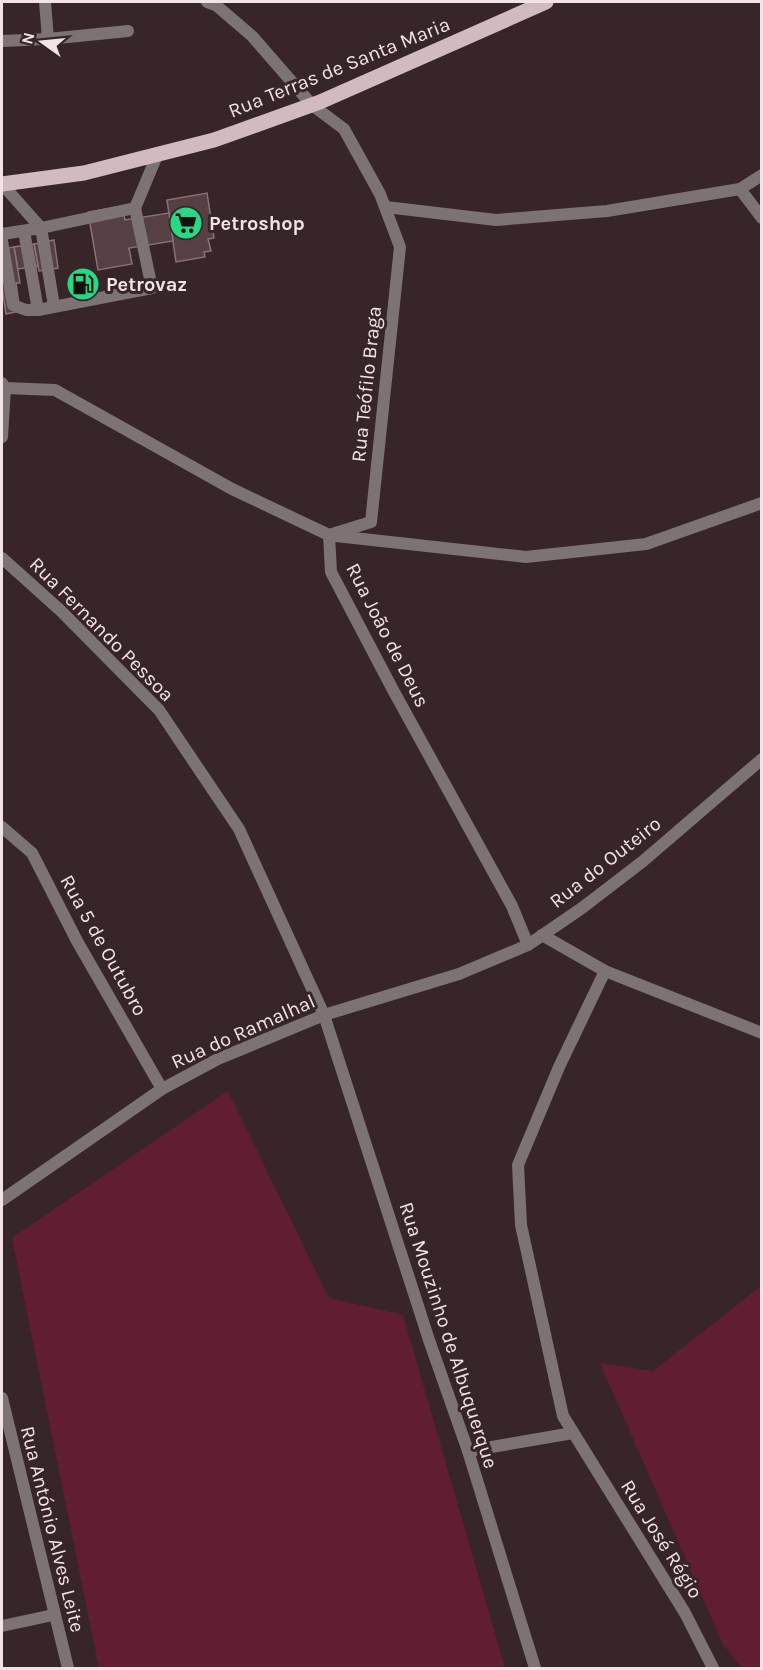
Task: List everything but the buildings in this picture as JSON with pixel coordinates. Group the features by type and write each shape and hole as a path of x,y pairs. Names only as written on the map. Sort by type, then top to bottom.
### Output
{"main road":[{"name":"Rua Terras de Santa Maria","path":"2,184 84,173 214,140 312,105 546,2"}],"street":[{"path":"45,2 48,39"},
{"path":"207,2 217,6 252,36 312,105 344,129 386,207 496,220 607,211 740,189 762,176"},
{"path":"2,41 128,31"},
{"path":"2,241 12,305 26,310 38,310 152,288 135,208 159,153"},
{"path":"2,184 41,228 54,306"},
{"path":"740,189 762,218"},
{"name":"Rua Teófilo Braga","path":"329,535 372,522 400,247 386,207"},
{"path":"2,234 135,208"},
{"path":"24,231 38,310"},
{"path":"2,437 3,386 55,390 232,489 329,535 526,557 646,544 762,503"},
{"name":"Rua João de Deus","path":"329,535 331,572 512,906 528,945"},
{"name":"Rua Fernando Pessoa","path":"2,558 61,611 159,710 239,829 324,1015"},
{"name":"Rua do Outeiro","path":"459,974 528,945 582,908 642,862 762,759"},
{"name":"Rua 5 de Outubro","path":"2,827 32,853 77,940 162,1089"},
{"path":"542,935 605,971 762,1033"},
{"name":"Rua José Régio","path":"605,971 559,1067 518,1165 521,1225 563,1416 685,1613 713,1668"},
{"name":"Rua do Ramalhal","path":"2,1200 162,1089 218,1059 324,1015 459,974"},
{"name":"Rua Mouzinho de Albuquerque","path":"324,1015 429,1340 468,1451 535,1668"},
{"name":"Rua António Alves Leite","path":"2,1398 53,1615 68,1668"},
{"path":"468,1451 573,1433"},
{"path":"2,1626 53,1615"}],"shaded area":[{"path":"228,1091 329,1298 403,1315 505,1668 99,1668 12,1238"},
{"path":"761,1286 761,1668 742,1668 723,1644 600,1363 653,1371"}],"place":[{"name":"Petroshop","path":"186,223"},
{"name":"Petrovaz","path":"83,284"}]}
